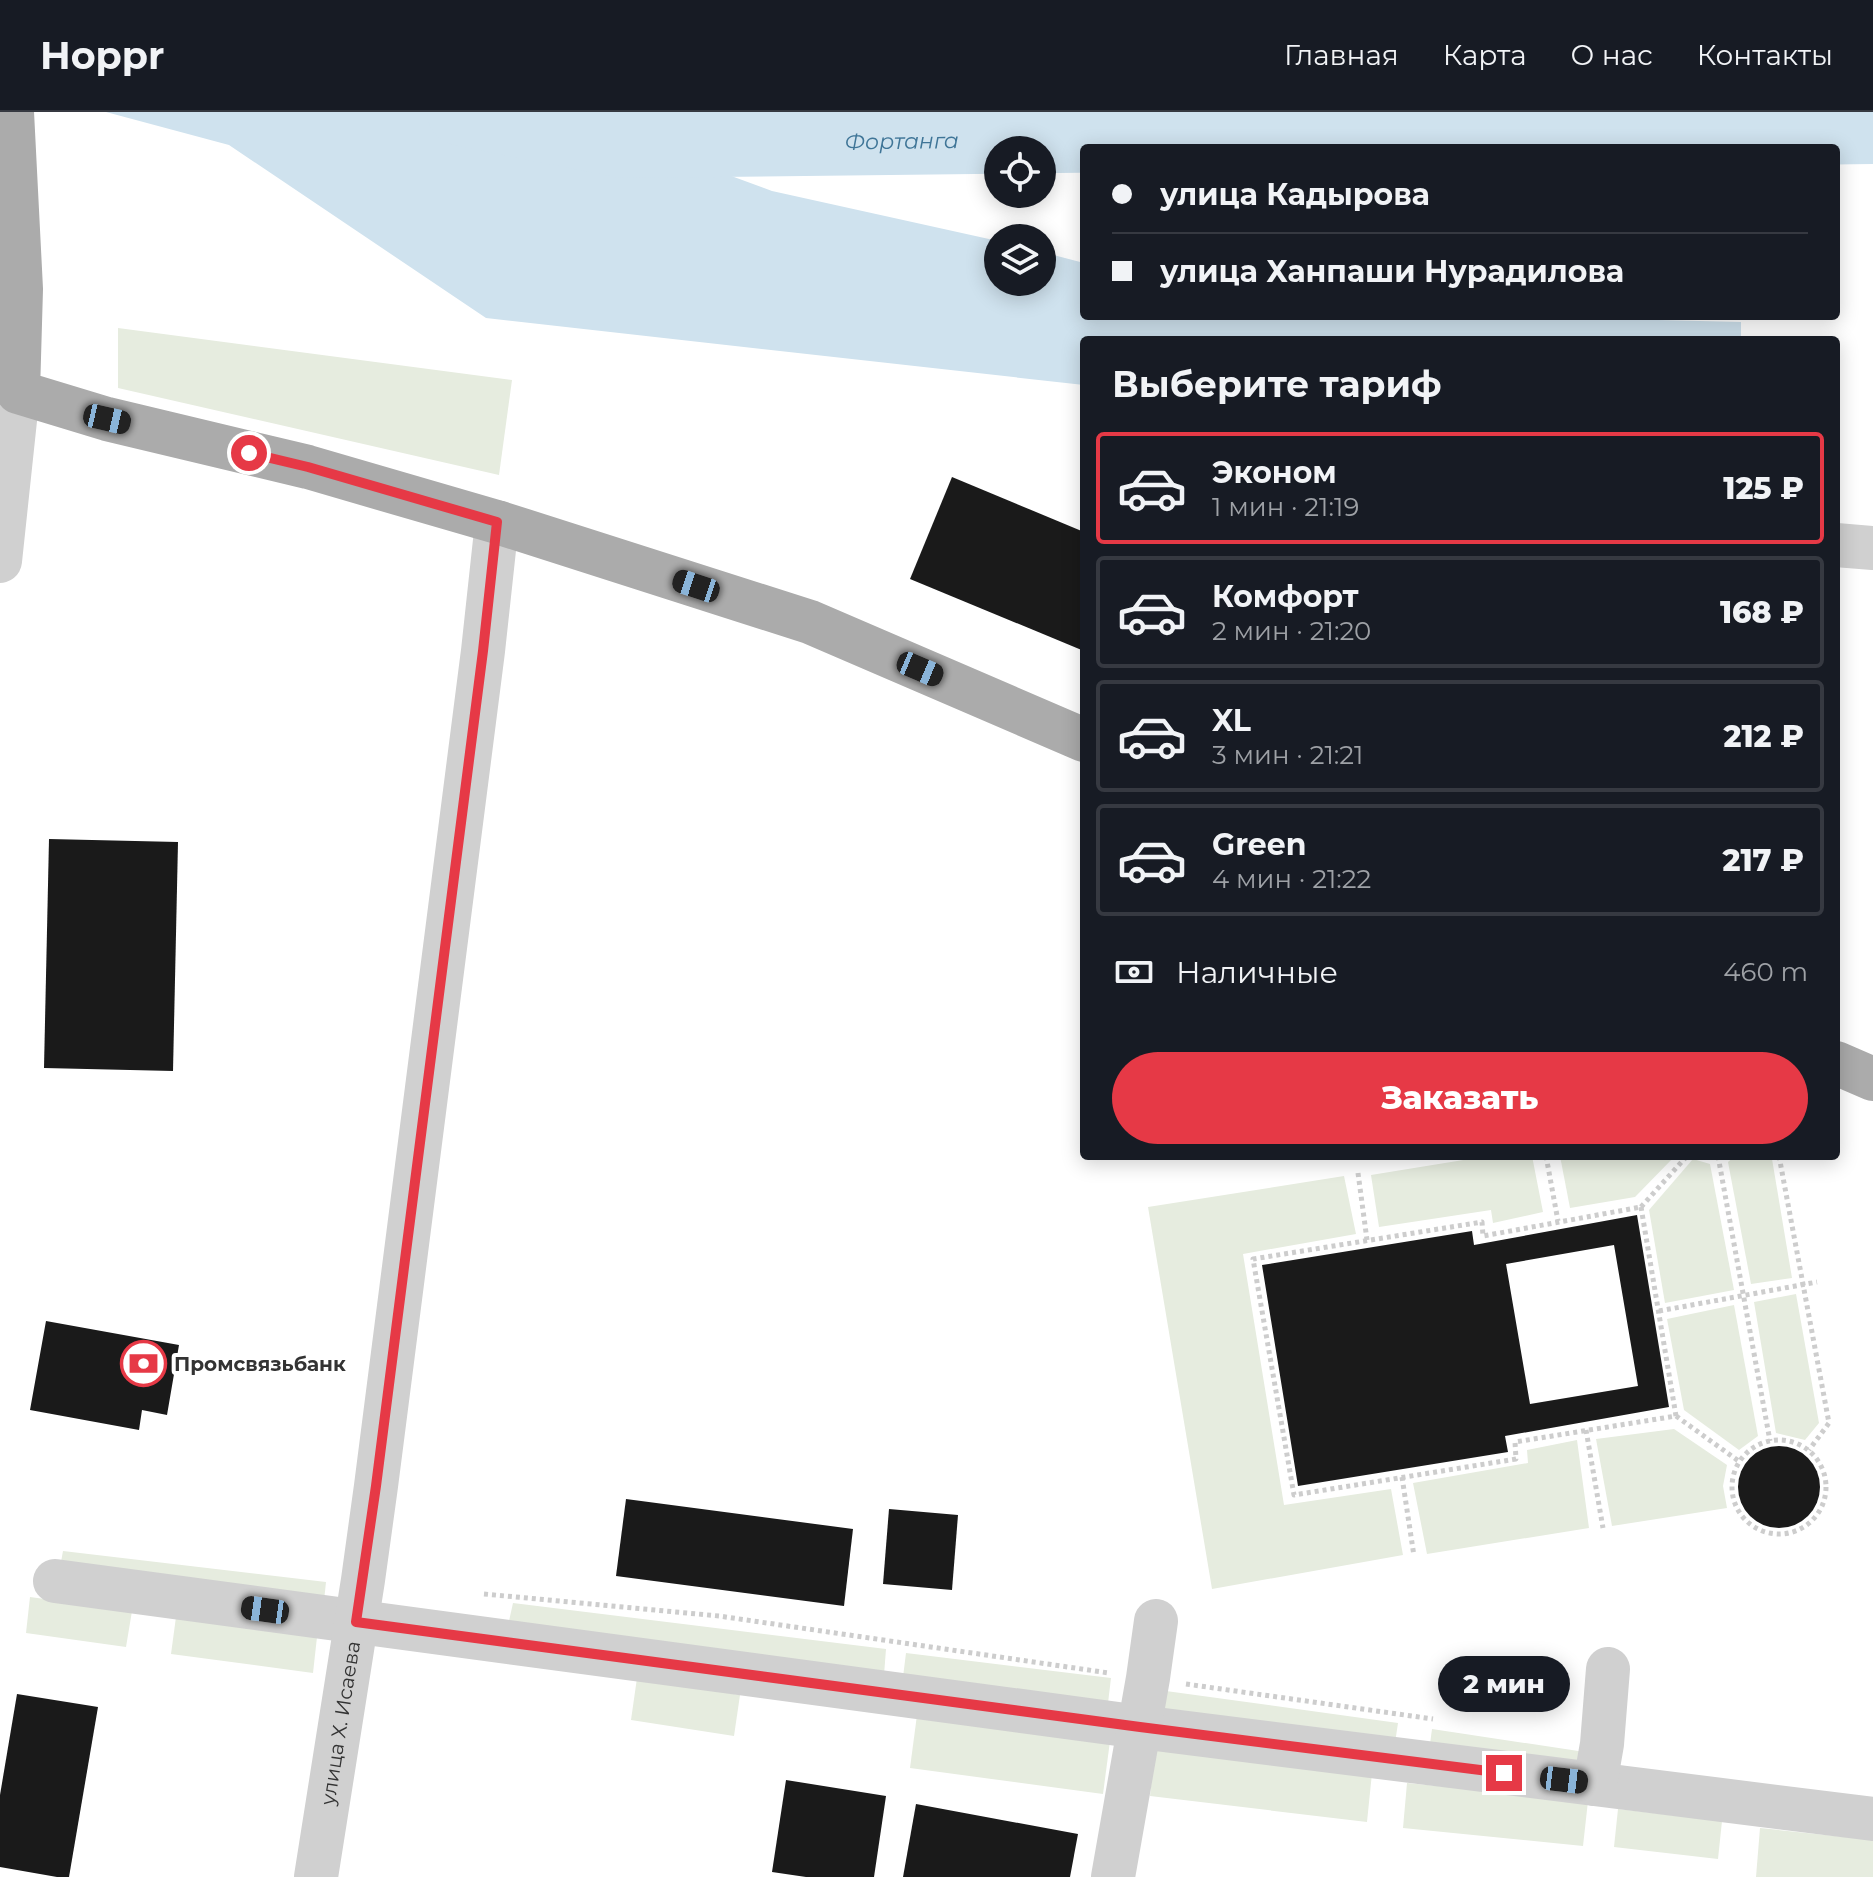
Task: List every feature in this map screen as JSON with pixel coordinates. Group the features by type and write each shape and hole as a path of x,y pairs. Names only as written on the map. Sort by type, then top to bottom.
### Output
{"main road":[{"path":"12,112 21,289 9,389 107,419 308,467 497,522 810,622 1080,738"},
{"path":"1840,1065 1873,1079"}],"street":[{"path":"0,561 9,389"},
{"name":"улица Х. Исаева","path":"316,1877 366,1564 497,522"},
{"path":"1840,545 1873,548"},
{"path":"55,1581 1140,1727 1873,1819"},
{"path":"1113,1877 1156,1621"},
{"path":"1595,1784 1602,1744 1608,1669"}],"path":[{"path":"1547,1160 1558,1221"},
{"path":"1683,1160 1641,1207 1483,1236 1482,1222 1253,1259 1294,1495 1516,1459 1515,1442 1676,1416 1740,1462"},
{"path":"1717,1160 1770,1441"},
{"path":"1780,1160 1829,1423 1809,1450"},
{"path":"1358,1173 1367,1240"},
{"path":"1641,1207 1676,1416"},
{"path":"1659,1311 1817,1282"},
{"path":"1586,1430 1603,1528"},
{"path":"1770,1441 1788,1442 1809,1450 1823,1469 1826,1484 1825,1501 1817,1516 1804,1528 1784,1534 1766,1533 1753,1527 1739,1513 1732,1495 1732,1478 1740,1462 1755,1448 1770,1441"},
{"path":"1402,1477 1414,1556"},
{"path":"483,1594 719,1616 1446,1721"}],"shaded area":[{"path":"118,328 512,380 499,475 118,388"},
{"path":"1463,1160 1533,1160 1543,1212 1493,1223 1491,1210 1379,1227 1371,1175"},
{"path":"1561,1160 1671,1160 1635,1197 1570,1208"},
{"path":"1692,1160 1710,1164 1734,1290 1665,1303 1649,1210"},
{"path":"1772,1160 1792,1278 1751,1284 1728,1162"},
{"path":"1344,1176 1356,1234 1243,1254 1284,1505 1391,1489 1403,1555 1212,1589 1148,1207"},
{"path":"1796,1294 1819,1423 1805,1440 1776,1433 1754,1302"},
{"path":"1734,1305 1758,1436 1739,1450 1684,1410 1667,1319"},
{"path":"1674,1429 1727,1465 1723,1486 1727,1508 1612,1526 1596,1439"},
{"path":"1577,1440 1589,1528 1427,1554 1413,1483 1528,1463 1527,1450"},
{"path":"63,1551 326,1582 324,1601 61,1562"},
{"path":"30,1597 132,1611 126,1647 26,1633"},
{"path":"513,1603 886,1649 884,1675 509,1621"},
{"path":"176,1617 317,1637 313,1673 171,1654"},
{"path":"906,1653 1111,1678 1108,1703 903,1677"},
{"path":"637,1678 740,1695 734,1736 631,1720"},
{"path":"1166,1691 1398,1723 1395,1743 1163,1710"},
{"path":"917,1715 1110,1741 1103,1794 910,1768"},
{"path":"1432,1729 1618,1757 1616,1772 1430,1744"},
{"path":"1155,1748 1372,1773 1367,1822 1150,1796"},
{"path":"1407,1783 1588,1801 1583,1846 1403,1828"},
{"path":"1618,1809 1722,1821 1718,1859 1614,1847"},
{"path":"1760,1828 1873,1840 1873,1877 1756,1877"}],"water":[{"path":"106,112 632,112 685,159 772,191 984,238 984,296 1056,296 1056,256 1080,262 1080,320 1741,322 1741,336 1080,336 1080,385 486,318 229,145"},
{"path":"1362,112 1731,112 1732,144 1412,144"}],"building":[{"path":"952,477 1080,530 1080,649 910,579"},
{"path":"49,839 178,842 173,1071 44,1068"},
{"path":"1637,1215 1669,1407 1505,1436 1508,1452 1298,1486 1262,1265 1472,1231 1474,1245","holes":["1614,1245 1638,1386 1530,1404 1506,1264"]},
{"path":"46,1321 179,1345 167,1415 142,1410 139,1430 30,1410"},
{"path":"1779,1446 1795,1449 1808,1458 1817,1471 1820,1487 1817,1503 1808,1516 1795,1525 1779,1528 1763,1525 1750,1516 1741,1503 1738,1487 1741,1471 1750,1458 1763,1449"},
{"path":"626,1499 853,1529 844,1606 616,1576"},
{"path":"889,1509 958,1515 952,1590 883,1584"},
{"path":"17,1694 98,1707 69,1877 0,1867 0,1795"},
{"path":"786,1780 886,1796 874,1877 806,1877 772,1872"},
{"path":"916,1804 1078,1834 1070,1877 903,1877"}],"waterway":[{"name":"Фортанга","path":"461,112 623,144 1493,134"},
{"name":"Фортанга","path":"1638,133 1873,130"}],"place":[{"name":"Промсвязьбанк","path":"143,1364"}],"route":[{"path":"249,453 497,522 380,1455 356,1622 1504,1773"}]}
